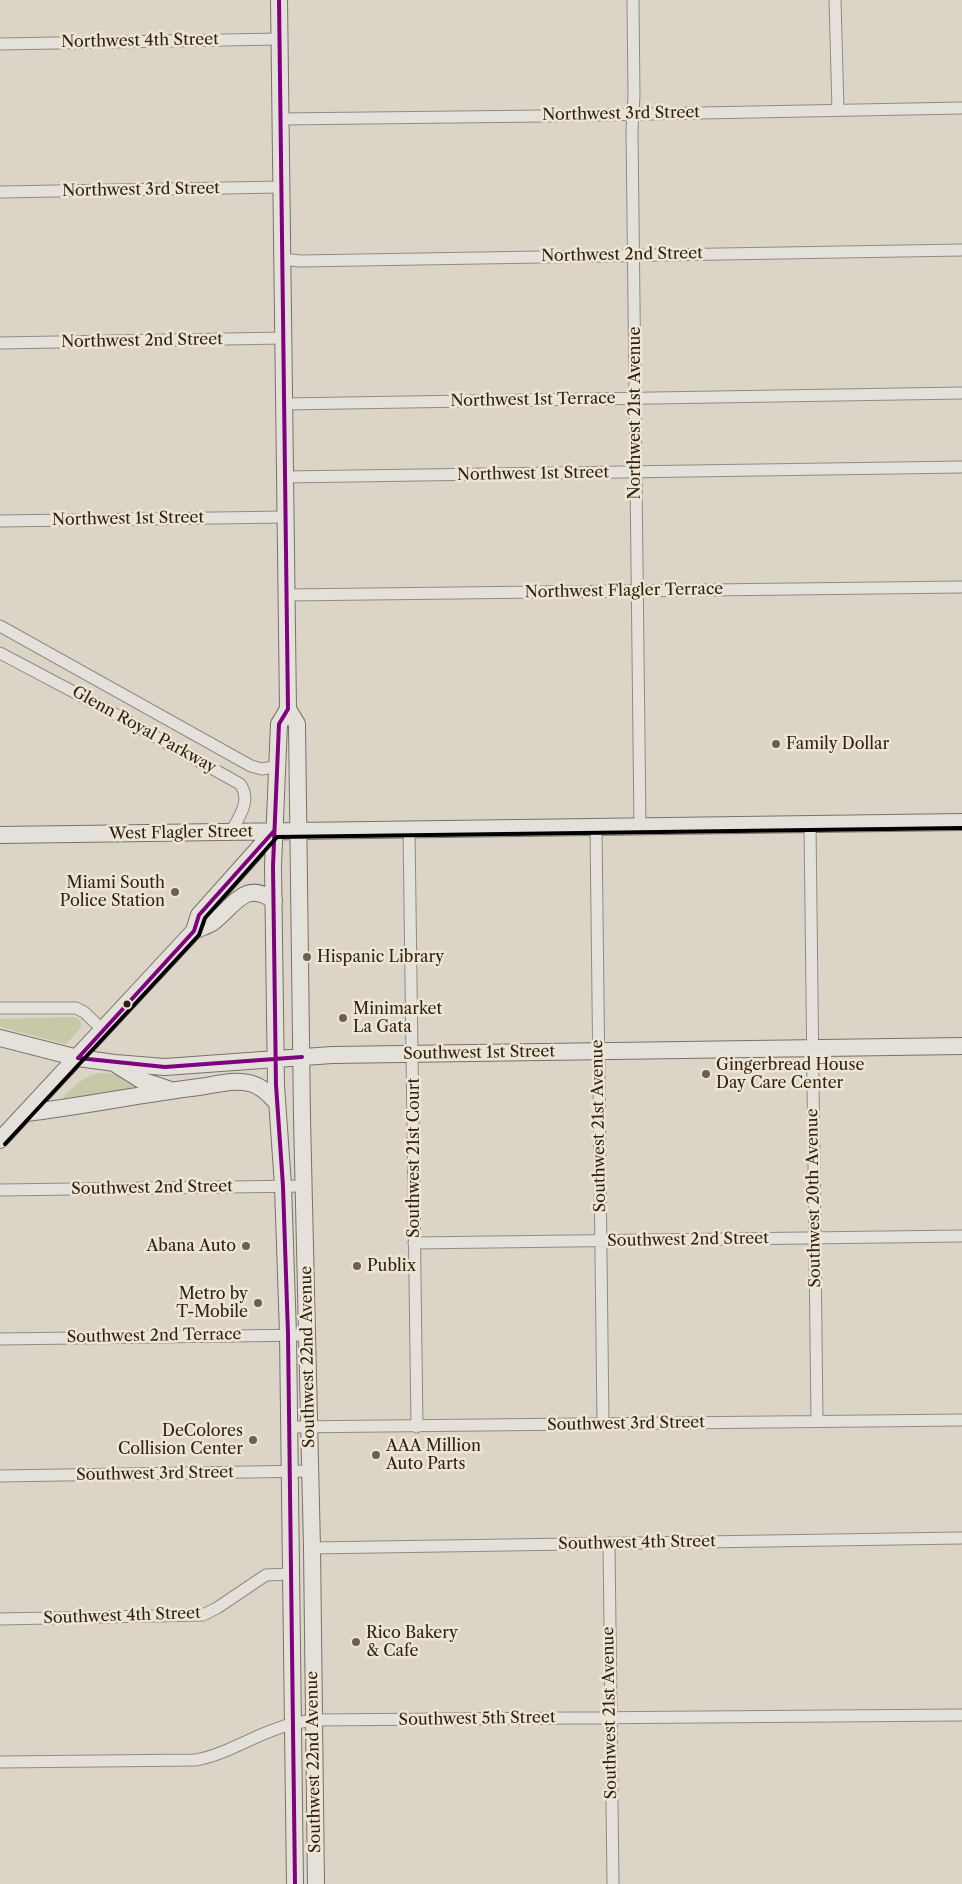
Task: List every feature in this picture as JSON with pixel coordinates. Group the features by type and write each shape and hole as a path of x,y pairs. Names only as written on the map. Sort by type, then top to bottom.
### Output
{"main road":[{"path":"279,0 288,709"},
{"name":"Southwest 22nd Avenue","path":"295,1884 288,1334 282,1186 276,1102 274,901 274,831 279,724 288,709 297,724 304,1186 311,1471 316,1884"},
{"name":"West Flagler Street","path":"0,835 962,822"},
{"path":"194,931 199,915 274,831"},
{"path":"0,1140 194,931 212,923 249,893 260,893 274,901"},
{"name":"Southwest 1st Street","path":"0,1038 78,1058 115,1063 180,1067 276,1058 412,1054 962,1046"},
{"path":"115,1063 141,1080 171,1090"},
{"path":"26,1113 171,1090 248,1082 264,1090 276,1102"}],"street":[{"name":"Northwest 21st Avenue","path":"633,0 633,255 640,827"},
{"path":"835,0 838,110"},
{"name":"Northwest 4th Street","path":"0,44 280,39"},
{"name":"Northwest 3rd Street","path":"280,119 962,108"},
{"name":"Northwest 3rd Street","path":"0,192 281,187"},
{"name":"Northwest 2nd Street","path":"282,259 300,261 962,250"},
{"name":"Northwest 2nd Street","path":"0,343 283,338"},
{"name":"Northwest 1st Terrace","path":"284,404 962,393"},
{"name":"Northwest 1st Street","path":"285,477 962,467"},
{"name":"Northwest 1st Street","path":"0,521 286,518"},
{"name":"Northwest Flagler Terrace","path":"286,595 962,587"},
{"name":"Glenn Royal Parkway","path":"0,626 251,766 262,768 278,766"},
{"name":"Glenn Royal Parkway","path":"0,653 104,708 240,784 245,794 245,803 231,832"},
{"path":"0,663 20,663"},
{"name":"Southwest 20th Avenue","path":"810,824 817,1421"},
{"name":"Southwest 21st Avenue","path":"596,828 603,1424"},
{"name":"Southwest 21st Court","path":"410,830 416,1427"},
{"path":"0,1008 76,1008 84,1012 103,1030"},
{"name":"Southwest 2nd Street","path":"0,1190 304,1186"},
{"name":"Southwest 2nd Street","path":"414,1243 962,1236"},
{"name":"Southwest 2nd Terrace","path":"0,1339 308,1335"},
{"name":"Southwest 3rd Street","path":"289,1427 962,1420"},
{"name":"Southwest 3rd Street","path":"0,1476 311,1471"},
{"name":"Southwest 4th Street","path":"312,1548 962,1538"},
{"name":"Southwest 21st Avenue","path":"608,1542 613,1884"},
{"name":"Southwest 4th Street","path":"0,1619 203,1615 217,1608 266,1575 292,1574"},
{"name":"Southwest 5th Street","path":"0,1762 206,1758 294,1723 314,1720 962,1715"}],"green space":[{"path":"77,1018 81,1022 81,1028 66,1044 0,1027 0,1019"},
{"path":"99,1073 116,1075 141,1087 62,1102 61,1100 65,1095 78,1083 87,1077"}],"transit line":[{"path":"279,0 288,709 279,724 273,866 276,1085 283,1186 288,1334 295,1884"},
{"path":"5,1144 199,935 205,918 277,837 962,828"},
{"path":"78,1058 194,931 199,915 274,831"},
{"path":"78,1058 165,1067 302,1057"}],"place":[{"name":"Family Dollar","path":"776,744"},
{"name":"Miami South Police Station","path":"175,892"},
{"name":"Hispanic Library","path":"307,957"},
{"name":"Minimarket La Gata","path":"343,1018"},
{"name":"Gingerbread House Day Care Center","path":"706,1074"},
{"name":"Abana Auto","path":"246,1246"},
{"name":"Publix","path":"357,1266"},
{"name":"Metro by T-Mobile","path":"258,1303"},
{"name":"DeColores Collision Center","path":"253,1440"},
{"name":"AAA Million Auto Parts","path":"376,1455"},
{"name":"Rico Bakery & Cafe","path":"356,1642"}]}
